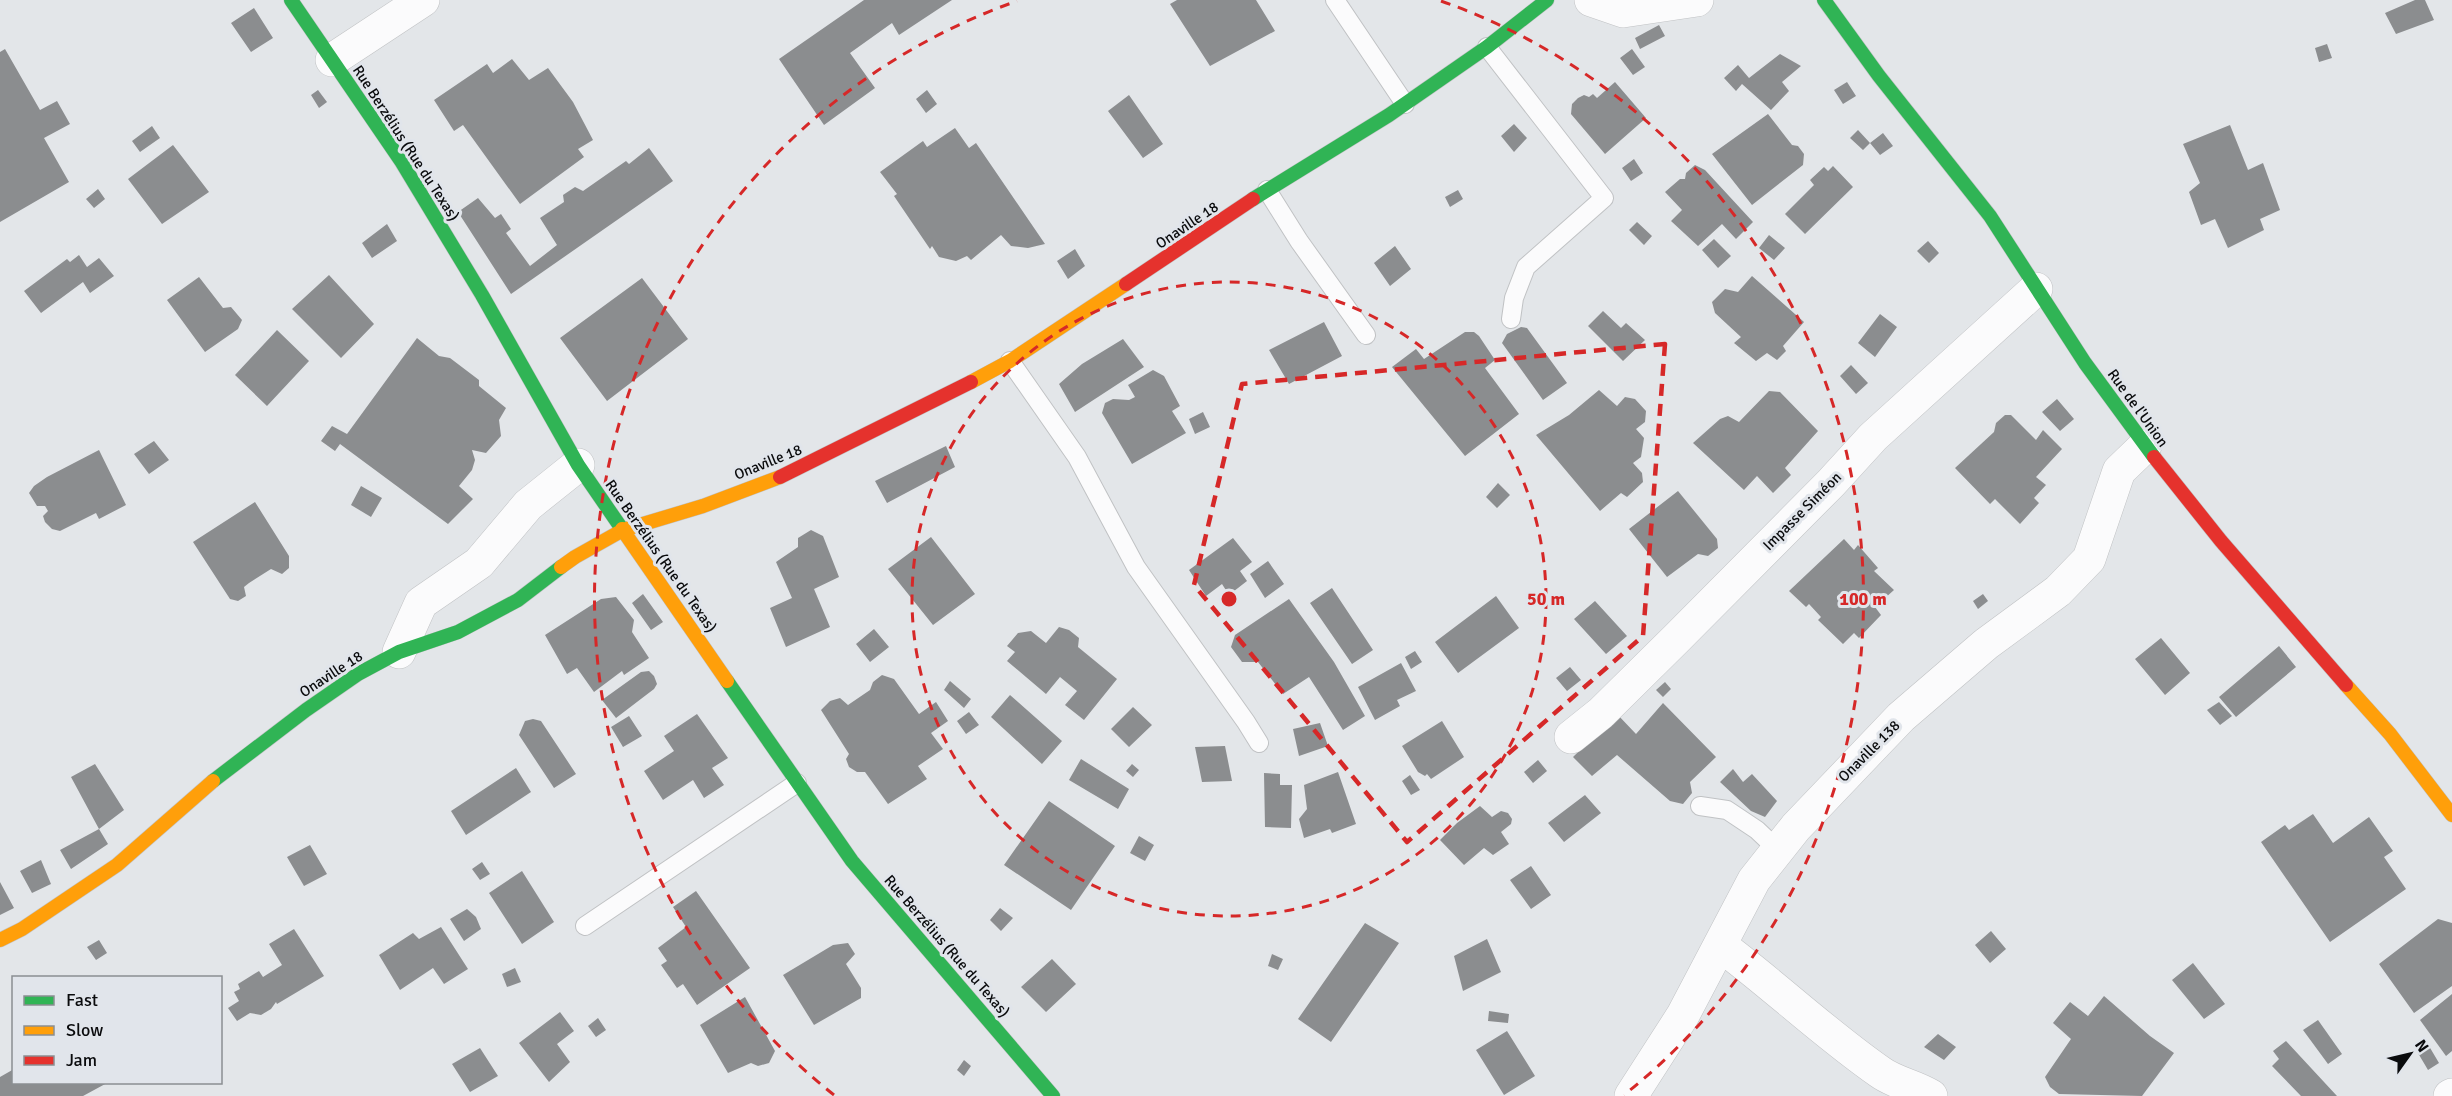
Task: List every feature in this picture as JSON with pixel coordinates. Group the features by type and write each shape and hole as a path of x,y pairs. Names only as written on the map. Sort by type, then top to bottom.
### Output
{"street":[{"name":"Rue Berzélius (Rue du Texas)","path":"291,0 412,180 482,295 578,465 797,783 852,861 1042,1080 1053,1096"},
{"name":"Onaville 18","path":"0,940 22,929 117,865 202,790 306,710 358,674 399,652 458,632 518,600 575,557 623,531 703,506 785,475 937,401 1010,361 1268,190 1406,104 1487,47 1547,0"},
{"path":"1591,0 1623,11 1696,0"},
{"name":"Rue de l'Union","path":"1824,0 1879,75 1990,216 2085,363 2145,446 2289,621 2390,734 2452,815"},
{"path":"332,60 403,5"},
{"name":"Impasse Siméon","path":"1571,738 1676,639 1831,483 1873,437 2036,289"},
{"name":"Onaville 138","path":"1631,1096 1683,1015 1754,880 1796,827 1902,717 1986,644 2058,591 2089,559 2119,471 2145,446"},
{"path":"399,652 421,603 479,563 528,505 578,465"},
{"path":"1720,945 1824,1030 1883,1074 1917,1087 1931,1096"}],"lane":[{"path":"1335,0 1406,104"},
{"path":"1487,47 1604,198 1526,267 1514,298 1512,319"},
{"path":"1268,190 1299,242 1366,335"},
{"path":"1010,361 1077,457 1136,567 1259,743"},
{"path":"585,926 797,783"},
{"path":"1700,806 1727,810 1757,830 1778,850"}],"highlighted area":[{"path":"1665,344 1643,636 1407,842 1194,585 1242,384"}],"building":[{"path":"864,0 952,0 899,35 892,23 850,53 875,88 824,125 779,59"},
{"path":"1177,0 1256,0 1275,31 1210,66 1170,4"},
{"path":"2415,0 2425,0 2434,20 2396,34 2385,13"},
{"path":"254,8 273,38 251,52 231,23"},
{"path":"1659,25 1665,36 1640,49 1635,38"},
{"path":"2327,44 2332,58 2319,62 2315,48"},
{"path":"5,49 40,110 57,101 70,124 44,138 69,182 0,222 0,52"},
{"path":"1632,49 1645,67 1633,75 1620,58"},
{"path":"1780,54 1801,66 1782,82 1789,91 1771,110 1742,84 1736,91 1724,78 1738,65 1749,78"},
{"path":"512,59 529,80 548,68 573,102 593,140 578,149 584,157 520,204 463,125 454,131 434,100 487,64 493,73"},
{"path":"1615,82 1646,118 1605,154 1571,114 1572,104 1584,95 1589,97 1593,94 1597,98"},
{"path":"1847,82 1856,96 1843,104 1834,90"},
{"path":"318,90 327,102 319,108 311,95"},
{"path":"927,90 937,104 926,113 916,99"},
{"path":"1129,95 1163,144 1143,158 1108,111"},
{"path":"1768,114 1792,145 1798,146 1804,154 1803,165 1752,205 1712,154"},
{"path":"1514,124 1527,138 1514,152 1501,136"},
{"path":"2230,125 2248,170 2263,163 2280,210 2260,219 2264,230 2228,248 2215,219 2201,225 2189,192 2200,183 2183,144"},
{"path":"152,126 160,138 140,152 132,141"},
{"path":"955,128 969,148 976,143 1045,244 1028,248 1011,246 1001,235 971,260 967,256 956,261 939,257 932,246 930,249 894,196 897,194 880,172 923,141 927,147"},
{"path":"1858,130 1870,143 1863,150 1850,138"},
{"path":"1883,133 1893,146 1880,155 1870,143"},
{"path":"173,145 209,192 162,224 128,179"},
{"path":"649,148 673,181 511,294 458,212 478,198 495,218 501,214 511,229 506,233 530,266 557,245 540,218 564,202 563,195 575,187 583,191 626,161 629,164"},
{"path":"1634,159 1643,173 1631,181 1622,168"},
{"path":"1695,165 1705,170 1753,222 1736,239 1722,224 1698,246 1671,221 1682,210 1665,192 1680,179 1685,179 1686,173"},
{"path":"1833,166 1853,187 1805,234 1785,214 1814,185 1810,180 1824,167 1828,171"},
{"path":"98,189 105,199 94,208 86,199"},
{"path":"1458,190 1463,199 1450,207 1445,197"},
{"path":"1637,222 1652,236 1644,245 1629,230"},
{"path":"387,224 397,241 372,258 362,243"},
{"path":"1769,235 1785,248 1774,260 1759,248"},
{"path":"1714,239 1731,256 1718,268 1702,250"},
{"path":"1928,241 1939,253 1929,263 1917,251"},
{"path":"1395,246 1411,269 1390,286 1374,263"},
{"path":"1075,249 1085,266 1068,279 1057,261"},
{"path":"79,255 87,267 99,258 114,276 90,293 83,282 41,313 24,291 67,259 70,262"},
{"path":"329,275 374,324 341,358 292,309"},
{"path":"1752,276 1804,322 1783,346 1786,351 1777,360 1767,353 1756,361 1734,343 1741,337 1715,313 1712,302 1725,289 1738,292"},
{"path":"199,277 223,308 231,307 242,320 238,329 205,352 167,300"},
{"path":"642,278 688,339 607,401 560,338"},
{"path":"1603,311 1621,328 1626,323 1645,340 1623,361 1588,326"},
{"path":"1880,314 1897,327 1875,357 1858,343"},
{"path":"1324,322 1342,356 1289,384 1269,350"},
{"path":"1521,327 1527,328 1567,383 1543,400 1502,343 1507,334"},
{"path":"277,330 309,361 267,406 235,375"},
{"path":"1465,332 1474,332 1479,336 1495,360 1485,368 1519,414 1465,456 1392,367 1416,349 1424,359"},
{"path":"417,338 439,356 450,358 479,380 479,386 506,408 499,420 501,436 486,453 472,450 475,460 472,470 459,486 473,499 448,524 340,444 335,451 321,441 332,426 347,434"},
{"path":"1123,339 1144,367 1075,412 1059,384 1082,364"},
{"path":"1851,365 1868,383 1856,394 1840,376"},
{"path":"1153,370 1164,376 1180,406 1172,411 1186,433 1132,464 1102,413 1105,403 1113,399 1129,400 1135,397 1128,385"},
{"path":"1599,390 1617,406 1625,397 1635,399 1646,411 1645,422 1636,429 1644,438 1641,457 1633,463 1642,473 1643,482 1627,497 1621,493 1600,511 1536,435 1569,415"},
{"path":"1769,391 1780,392 1818,431 1785,468 1791,475 1773,493 1757,476 1744,490 1693,443 1720,419 1728,416 1739,422"},
{"path":"2057,399 2074,419 2060,431 2042,412"},
{"path":"1203,412 1210,427 1195,434 1189,419"},
{"path":"2005,415 2011,415 2036,440 2043,430 2062,449 2036,477 2046,485 2034,498 2039,503 2020,524 1995,499 1990,504 1955,468 1994,432 1996,423"},
{"path":"154,441 169,460 149,474 134,454"},
{"path":"946,446 955,467 887,503 875,481"},
{"path":"99,450 126,505 99,519 96,513 60,531 52,529 43,516 48,511 45,506 37,506 29,493 34,486 47,477"},
{"path":"1498,483 1510,495 1497,508 1486,497"},
{"path":"361,486 382,498 371,517 351,505"},
{"path":"1678,491 1717,539 1718,548 1708,556 1698,554 1667,577 1629,529"},
{"path":"255,502 289,556 289,568 282,574 271,569 249,583 244,587 246,596 238,601 230,599 193,542"},
{"path":"811,530 823,536 839,577 814,589 830,627 786,647 770,608 792,598 776,562 798,547 798,538"},
{"path":"931,537 975,594 933,625 888,569"},
{"path":"1233,538 1252,562 1240,571 1247,581 1229,595 1222,584 1206,596 1189,570"},
{"path":"1844,539 1854,550 1858,545 1878,568 1874,571 1894,590 1875,607 1881,615 1859,638 1854,633 1843,644 1818,620 1821,617 1809,604 1806,607 1789,591"},
{"path":"1268,561 1284,584 1265,598 1250,574"},
{"path":"1332,588 1373,650 1352,664 1310,603"},
{"path":"643,594 663,622 651,630 632,603"},
{"path":"1983,594 1988,601 1978,609 1973,601"},
{"path":"1496,596 1519,628 1458,673 1435,642"},
{"path":"616,597 634,620 632,632 649,658 624,675 622,671 594,692 577,668 567,674 545,635 601,599"},
{"path":"1289,599 1334,662 1365,716 1343,730 1309,677 1283,694 1258,662 1242,662 1231,647 1235,635"},
{"path":"1595,601 1627,636 1606,654 1574,619"},
{"path":"1059,627 1069,630 1079,638 1078,647 1117,679 1084,720 1065,705 1077,691 1060,677 1046,694 1007,661 1015,652 1007,646 1018,633 1031,631 1046,643"},
{"path":"874,629 889,647 870,662 856,644"},
{"path":"2161,638 2190,673 2165,695 2135,659"},
{"path":"2279,646 2296,667 2236,717 2219,697"},
{"path":"1415,651 1422,662 1411,669 1405,657"},
{"path":"1401,663 1416,691 1397,700 1400,706 1375,720 1358,687"},
{"path":"1570,667 1581,680 1567,691 1556,678"},
{"path":"649,671 657,684 654,689 616,718 602,700 641,672"},
{"path":"882,675 894,679 919,714 936,702 948,721 931,733 943,749 918,766 927,779 888,804 865,772 857,772 849,767 846,759 849,754 821,710 830,701 840,698 848,705 870,690 873,682"},
{"path":"950,681 971,699 964,708 944,690"},
{"path":"1665,682 1671,689 1663,697 1656,690"},
{"path":"1010,695 1062,741 1042,764 991,717"},
{"path":"2219,702 2232,716 2220,725 2207,710"},
{"path":"1663,703 1716,757 1690,782 1692,793 1683,804 1670,801 1617,755 1592,776 1573,757 1617,714 1636,734"},
{"path":"1133,707 1152,725 1129,747 1111,729"},
{"path":"969,712 979,725 966,734 957,721"},
{"path":"697,714 728,758 712,768 724,785 704,798 693,780 663,800 644,771 674,751 664,736"},
{"path":"629,716 642,736 623,747 611,727"},
{"path":"533,719 541,721 576,774 554,788 519,735 525,721"},
{"path":"1442,721 1464,757 1431,779 1427,774 1425,776 1418,772 1402,746"},
{"path":"1320,723 1328,746 1299,756 1293,729"},
{"path":"1225,746 1232,781 1202,782 1195,747"},
{"path":"1081,759 1129,789 1118,809 1069,780"},
{"path":"1538,760 1547,771 1533,783 1524,772"},
{"path":"95,764 124,810 99,829 71,777"},
{"path":"1132,764 1139,770 1133,777 1126,771"},
{"path":"516,768 531,792 466,835 451,811"},
{"path":"1733,769 1743,782 1752,774 1777,801 1765,817 1751,811 1720,782"},
{"path":"1338,772 1356,824 1332,833 1330,829 1304,838 1299,819 1307,809 1304,785"},
{"path":"1264,773 1280,774 1280,785 1292,785 1291,828 1265,827"},
{"path":"1410,775 1420,790 1411,795 1402,781"},
{"path":"1585,795 1601,813 1564,842 1548,823"},
{"path":"1049,801 1115,846 1071,910 1004,865"},
{"path":"1480,806 1492,817 1501,811 1508,813 1512,819 1511,824 1501,832 1509,844 1493,855 1484,848 1464,865 1440,840 1457,823"},
{"path":"2313,814 2333,843 2369,817 2393,851 2384,857 2406,889 2330,942 2261,842 2285,825 2289,830"},
{"path":"99,829 108,844 71,869 60,850"},
{"path":"1139,836 1154,845 1145,861 1130,853"},
{"path":"310,845 327,874 304,886 287,857"},
{"path":"41,860 51,884 32,893 20,871"},
{"path":"482,862 490,874 480,880 472,869"},
{"path":"1531,866 1551,895 1531,909 1510,880"},
{"path":"522,871 554,922 522,944 489,893"},
{"path":"0,882 14,908 0,915"},
{"path":"696,891 750,968 697,1005 683,984 677,988 661,965 667,961 658,948 686,927 673,907"},
{"path":"1000,908 1013,918 1001,931 990,920"},
{"path":"467,909 476,917 481,929 464,941 450,919"},
{"path":"2438,919 2452,923 2452,986 2414,1013 2379,964"},
{"path":"1365,923 1399,943 1331,1042 1298,1019"},
{"path":"441,927 468,969 444,984 433,968 400,990 379,955 413,933 419,939"},
{"path":"294,929 324,976 277,1004 276,1002 271,1009 261,1015 250,1013 237,1021 228,1008 239,1001 234,992 240,989 238,984 259,971 263,977 282,965 269,944"},
{"path":"1991,931 2006,949 1990,963 1975,945"},
{"path":"1487,939 1501,972 1463,991 1454,956"},
{"path":"99,940 107,953 96,960 87,947"},
{"path":"848,943 855,954 846,964 861,988 861,998 814,1025 783,975 833,945"},
{"path":"1272,954 1283,959 1278,970 1268,966"},
{"path":"1052,959 1076,984 1046,1012 1021,987"},
{"path":"2193,963 2225,1004 2204,1019 2172,980"},
{"path":"515,968 521,982 507,987 502,974"},
{"path":"2452,994 2452,1051 2446,1056 2420,1020"},
{"path":"2104,996 2150,1036 2174,1053 2142,1096 2059,1094 2050,1087 2045,1077 2071,1039 2053,1023 2070,1002 2088,1016"},
{"path":"745,997 775,1051 769,1063 758,1066 751,1063 728,1073 700,1025"},
{"path":"1489,1011 1509,1014 1508,1023 1488,1021"},
{"path":"560,1012 574,1031 557,1044 570,1062 549,1082 519,1043"},
{"path":"598,1018 606,1030 596,1037 588,1026"},
{"path":"2318,1020 2342,1054 2328,1064 2303,1030"},
{"path":"1507,1031 1535,1076 1504,1095 1476,1050"},
{"path":"1938,1034 1956,1047 1944,1060 1924,1047"},
{"path":"2286,1041 2337,1096 2301,1096 2272,1066 2279,1059 2273,1051"},
{"path":"2426,1041 2439,1063 2428,1070 2415,1048"},
{"path":"480,1048 498,1076 470,1092 452,1064"},
{"path":"964,1060 971,1066 964,1076 957,1070"},
{"path":"12,1070 12,1084 105,1084 83,1096 0,1096 0,1077"}],"traffic: fast":[{"path":"291,0 401,161 482,295 578,465 622,529"},
{"path":"1253,199 1389,115 1487,47 1547,0"},
{"path":"1824,0 1879,76 1990,216 2085,363 2154,457"},
{"path":"213,781 306,710 358,674 399,652 458,632 518,600 561,567"},
{"path":"727,681 852,861 1053,1096"}],"traffic: slow":[{"path":"971,382 1010,361 1126,284"},
{"path":"561,567 623,530 703,506 780,477"},
{"path":"622,529 727,681"},
{"path":"2346,685 2390,734 2452,815"},
{"path":"0,940 22,929 117,865 213,781"}],"traffic: jam":[{"path":"1126,284 1253,199"},
{"path":"780,477 971,382"},
{"path":"2154,457 2221,541 2346,685"}]}
